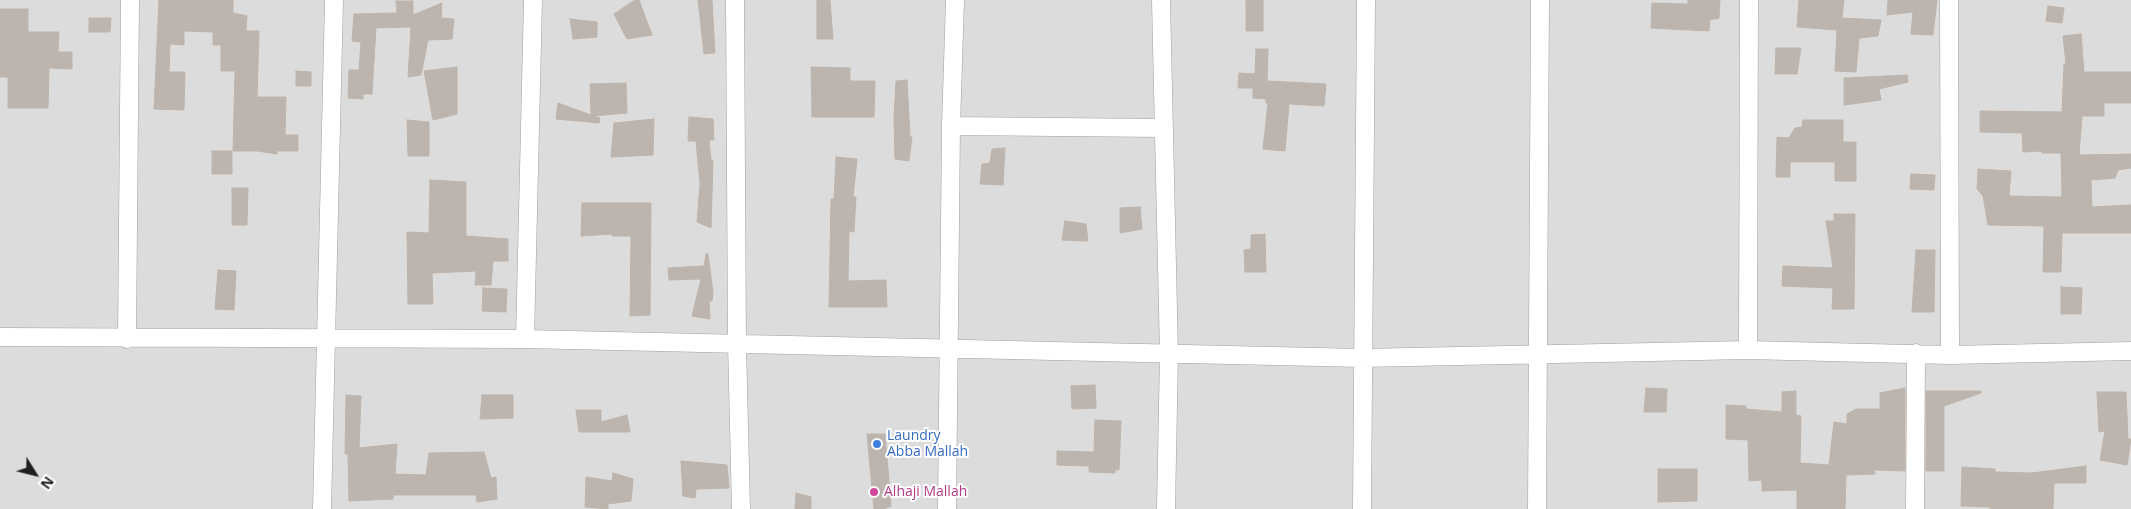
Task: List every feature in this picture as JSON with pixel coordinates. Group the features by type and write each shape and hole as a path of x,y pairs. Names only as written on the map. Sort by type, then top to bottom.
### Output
{"street":[{"path":"127,339 130,0"},
{"path":"322,509 334,0"},
{"path":"525,339 533,0"},
{"path":"735,0 738,344 742,509"},
{"path":"947,509 954,0"},
{"path":"1161,0 1169,354 1166,509"},
{"path":"1362,509 1366,0"},
{"path":"1537,509 1540,0"},
{"path":"1748,350 1749,0"},
{"path":"1949,0 1950,355"},
{"path":"951,126 1163,128"},
{"path":"0,337 127,339 525,339 1362,358 1748,350 1950,355 2131,352"},
{"path":"1915,509 1916,353"}],"shaded area":[{"path":"0,0 2131,0 2131,509 0,509"}],"building":[{"path":"159,0 233,0 233,13 247,16 246,31 259,31 257,97 286,97 285,135 298,135 298,151 277,151 277,154 257,151 233,151 235,71 221,71 221,45 213,45 213,32 184,31 184,45 170,44 169,72 185,72 184,110 154,109"},
{"path":"635,0 639,0 652,35 627,39 614,14"},
{"path":"698,0 712,0 715,53 704,54"},
{"path":"817,0 830,0 833,39 817,39"},
{"path":"1246,0 1263,0 1263,31 1246,31"},
{"path":"1688,0 1720,0 1719,18 1710,20 1709,31 1651,28 1652,3 1688,4"},
{"path":"1799,0 1844,0 1842,18 1881,20 1878,36 1859,38 1856,72 1835,71 1837,30 1797,27"},
{"path":"1888,0 1937,0 1933,35 1911,34 1913,12 1887,15"},
{"path":"396,1 413,1 413,15 442,3 441,18 454,19 452,39 428,40 421,75 408,77 411,27 376,28 372,94 363,94 363,99 348,98 349,70 359,70 361,42 352,41 354,14 397,13"},
{"path":"2048,6 2064,8 2062,23 2046,21"},
{"path":"0,9 28,9 28,32 59,32 58,52 72,52 72,69 49,68 48,108 8,108 8,77 0,77"},
{"path":"89,18 111,18 110,32 89,32"},
{"path":"570,19 597,22 597,37 573,39"},
{"path":"2081,34 2084,72 2131,72 2131,103 2104,103 2104,116 2082,116 2079,155 2131,154 2131,168 2118,170 2115,178 2091,180 2092,207 2131,205 2131,233 2062,233 2061,272 2043,272 2044,226 1988,225 1983,196 1977,189 1978,169 2011,171 2009,196 2062,197 2061,153 2023,152 2022,133 1980,132 1980,111 2062,112 2064,64 2066,64 2063,36"},
{"path":"1776,48 1801,48 1797,74 1775,74"},
{"path":"1256,49 1268,49 1267,81 1326,84 1324,106 1289,104 1285,151 1263,149 1268,103 1266,103 1266,99 1253,98 1253,88 1238,88 1239,73 1255,74"},
{"path":"457,67 457,114 433,120 424,71"},
{"path":"811,67 850,68 850,81 875,81 874,117 812,117"},
{"path":"296,71 311,72 311,86 296,86"},
{"path":"1907,75 1908,82 1879,89 1881,100 1844,105 1844,78"},
{"path":"907,80 910,137 912,137 909,161 895,159 894,119 896,81"},
{"path":"626,83 627,113 594,116 600,118 599,123 556,119 558,103 591,115 590,84"},
{"path":"689,117 713,119 714,140 709,140 711,160 713,160 711,228 697,222 700,184 696,141 688,141"},
{"path":"654,119 653,155 611,157 614,123"},
{"path":"407,120 429,122 429,156 408,156"},
{"path":"1803,120 1843,120 1843,142 1856,142 1856,181 1835,181 1835,162 1790,162 1790,177 1776,177 1777,137 1789,138 1795,128 1802,127"},
{"path":"1005,148 1003,185 980,184 982,164 990,163 992,149"},
{"path":"212,151 232,151 232,174 212,174"},
{"path":"836,157 857,159 853,197 856,197 854,232 849,231 848,281 886,280 887,307 829,307 831,199 834,199"},
{"path":"1911,174 1935,175 1934,190 1910,189"},
{"path":"430,180 466,182 466,236 508,239 508,261 493,261 491,285 475,285 476,271 432,273 433,304 408,304 407,232 429,233"},
{"path":"232,188 248,188 247,225 232,225"},
{"path":"582,203 651,203 650,315 630,316 631,236 612,236 612,234 581,236"},
{"path":"1140,207 1142,229 1120,233 1120,208"},
{"path":"1834,214 1855,214 1854,309 1832,309 1833,288 1782,286 1783,266 1833,268 1826,221 1834,221"},
{"path":"1065,221 1086,224 1088,241 1062,240"},
{"path":"1265,234 1266,272 1245,272 1244,250 1251,249 1251,235"},
{"path":"1916,250 1935,250 1934,312 1912,312"},
{"path":"706,254 708,254 713,292 712,301 709,301 710,319 692,316 701,279 669,280 668,268 704,266"},
{"path":"218,270 236,271 234,310 215,309"},
{"path":"2061,287 2082,288 2081,314 2061,314"},
{"path":"483,288 507,289 506,312 482,311"},
{"path":"1095,385 1096,408 1072,409 1071,386"},
{"path":"1646,388 1667,389 1666,412 1644,412"},
{"path":"1905,388 1905,471 1874,470 1875,474 1846,475 1845,509 1797,509 1797,490 1762,491 1762,480 1749,481 1748,440 1726,439 1726,405 1782,412 1782,392 1796,391 1796,415 1801,416 1800,463 1829,465 1834,422 1847,424 1847,414 1856,409 1880,409 1880,393"},
{"path":"1926,391 1981,391 1981,393 1944,406 1944,471 1926,471"},
{"path":"2097,392 2126,392 2128,439 2131,439 2127,465 2100,460 2105,431 2099,432"},
{"path":"346,395 361,396 359,448 397,444 395,474 426,475 429,453 484,452 491,478 496,477 497,499 477,502 476,495 393,495 393,499 349,501 348,454 345,454"},
{"path":"482,395 513,395 513,418 480,419"},
{"path":"576,410 601,410 601,422 627,415 630,432 579,432"},
{"path":"1095,420 1121,421 1119,470 1115,470 1115,473 1089,472 1089,466 1057,465 1057,451 1094,452"},
{"path":"867,434 885,434 891,506 884,509 874,509"},
{"path":"681,461 727,465 729,488 696,489 695,498 683,496"},
{"path":"2086,466 2086,483 2054,483 2053,509 1990,509 1990,507 1961,506 1962,467 1995,469 1995,472 2032,473"},
{"path":"1658,469 1697,469 1697,501 1658,502"},
{"path":"613,473 633,479 631,501 608,504 608,509 585,507 586,477 612,481"},
{"path":"796,493 811,497 811,509 795,509"}],"place":[{"name":"Laundry Abba Mallah","path":"877,444"},
{"name":"Alhaji Mallah","path":"874,492"}]}
